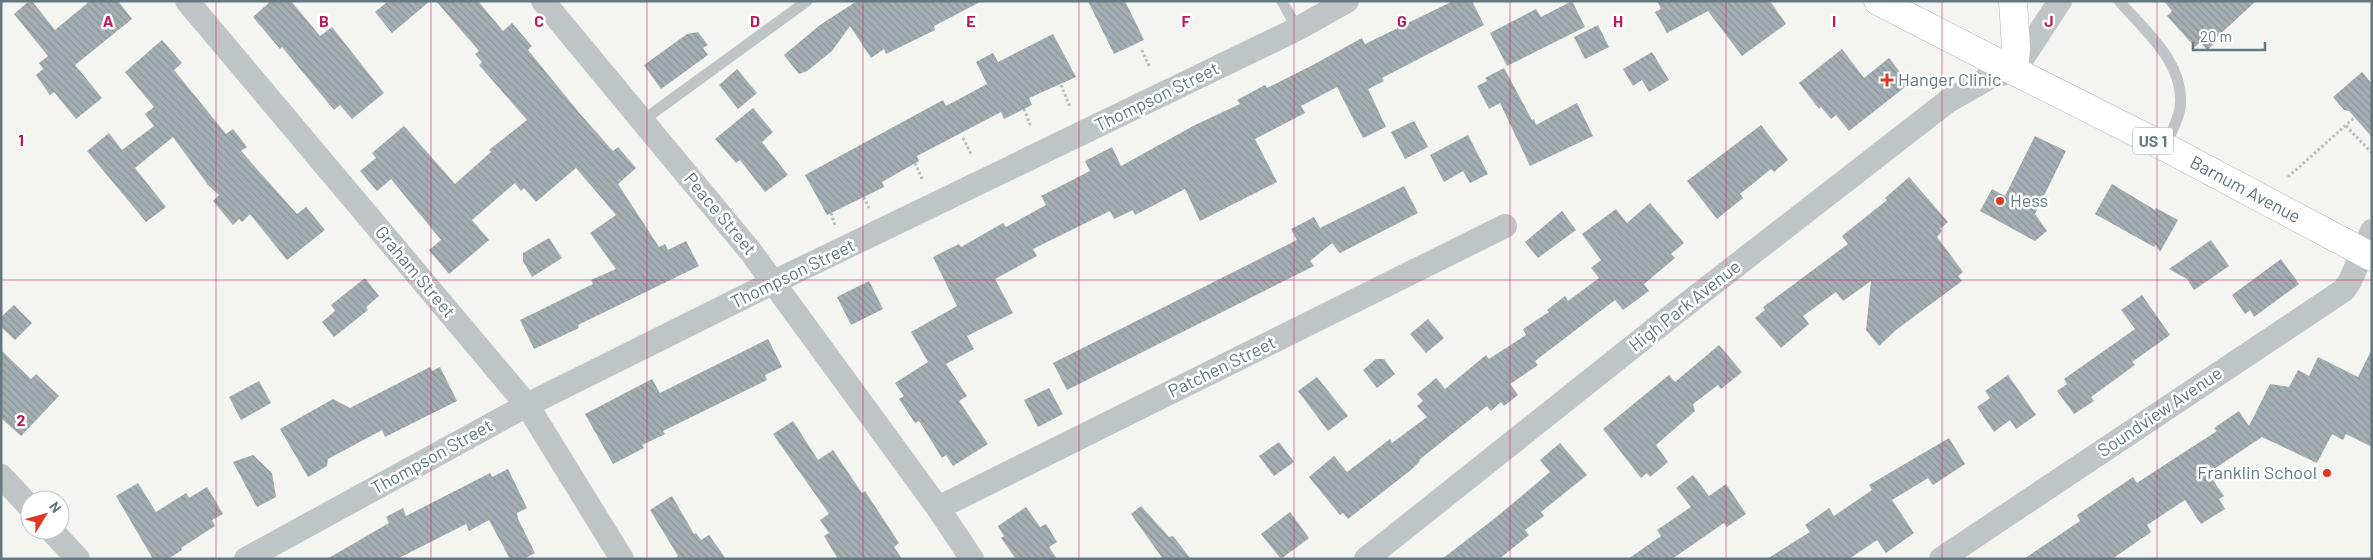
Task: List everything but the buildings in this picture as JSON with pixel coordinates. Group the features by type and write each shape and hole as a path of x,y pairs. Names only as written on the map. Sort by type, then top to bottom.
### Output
{"main road":[{"path":"2013,1 2016,47 2014,71"},
{"name":"Barnum Avenue","path":"1891,4 2014,71 2368,247"}],"street":[{"name":"Graham Street","path":"187,1 527,406 622,559"},
{"name":"Peace Street","path":"543,1 774,282 938,508 972,559"},
{"name":"Thompson Street","path":"246,559 527,406 774,282 1297,29 1346,1"},
{"path":"2014,71 2060,1"},
{"name":"High Park Avenue","path":"1366,559 1670,317 1948,101 1992,76 2014,71"},
{"name":"Patchen Street","path":"938,508 1505,226"},
{"name":"Soundview Avenue","path":"1941,559 2344,290 2368,247"},
{"path":"1,476 20,496"},
{"path":"61,540 78,559"}],"lane":[{"path":"642,121 807,1"},
{"path":"1282,1 1297,29"},
{"path":"2119,1 2160,48 2177,76 2180,108 2165,147"}],"path":[{"path":"1142,50 1150,68"},
{"path":"1060,85 1070,107"},
{"path":"1024,109 1031,127"},
{"path":"2288,177 2355,117"},
{"path":"2346,126 2372,153"},
{"path":"962,138 972,156"},
{"path":"915,163 923,181"},
{"path":"864,197 869,208"},
{"path":"831,213 835,225"}],"place":[{"name":"Hanger Clinic","path":"1887,80"},
{"name":"Hess","path":"2000,201"},
{"name":"Franklin School","path":"2327,473"}]}
